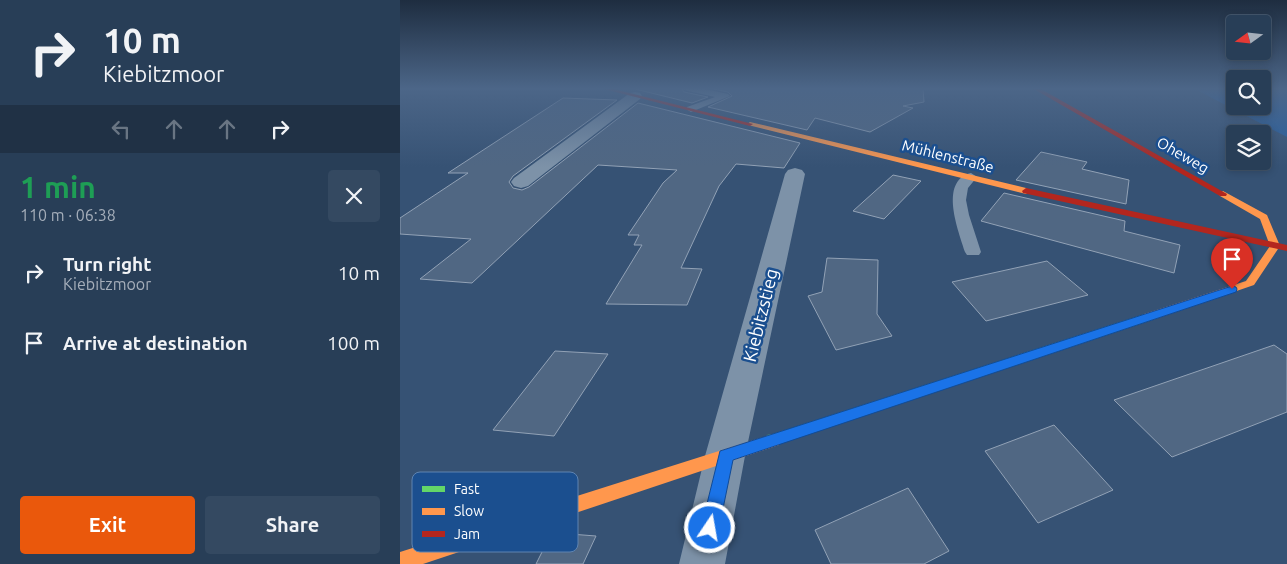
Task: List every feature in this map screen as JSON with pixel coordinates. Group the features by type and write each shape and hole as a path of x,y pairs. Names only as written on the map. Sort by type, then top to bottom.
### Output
{"street":[{"path":"521,182 611,114"},
{"name":"Mühlenstraße","path":"713,114 971,177 1287,248"},
{"name":"Oheweg","path":"1081,114 1264,218 1274,246"},
{"name":"Kiebitzstieg","path":"702,564 725,456 795,174"},
{"path":"578,504 1250,283 1274,246"},
{"path":"400,562 431,552"}],"lane":[{"path":"971,177 963,184 960,204 973,252"}],"shaded area":[{"path":"1287,114 1287,137 1271,129 1271,125 1264,125 1245,115 1271,115"}],"building":[{"path":"538,114 597,114 513,176 509,182 513,188 522,190 529,187 623,114 684,114 800,143 784,168 736,164 719,186 681,268 702,269 687,305 606,304 642,245 634,245 639,235 628,235 663,183 677,170 598,165 472,283 420,279 471,239 400,234 400,218 468,173 448,173"},
{"path":"740,114 902,114 870,132 815,118 807,130"},
{"path":"1041,152 1087,162 1082,169 1129,180 1126,204 1016,180"},
{"path":"893,175 921,181 884,219 853,211"},
{"path":"1004,193 1125,221 1124,231 1180,245 1174,273 981,221"},
{"path":"827,258 878,260 877,314 892,336 836,350 808,296 822,292"},
{"path":"1047,261 1088,295 986,321 952,282"},
{"path":"1274,345 1287,354 1287,412 1172,457 1114,400"},
{"path":"555,351 608,354 554,436 493,430"},
{"path":"1054,425 1113,490 1038,523 985,451"},
{"path":"908,488 949,551 924,564 831,564 815,530"},
{"path":"578,535 596,536 583,564 536,564 542,552 578,552"}],"traffic: fast":[{"path":"773,440 1148,317"}],"traffic: slow":[{"path":"750,124 1026,191"},
{"path":"1148,317 1250,283 1275,246 1264,217 1223,194"},
{"path":"578,504 773,440"},
{"path":"400,562 431,552"}],"traffic: jam":[{"path":"710,114 750,124"},
{"path":"1082,114 1223,194"},
{"path":"1026,191 1287,248"}],"route":[{"path":"710,528 725,456 1232,289"}]}
